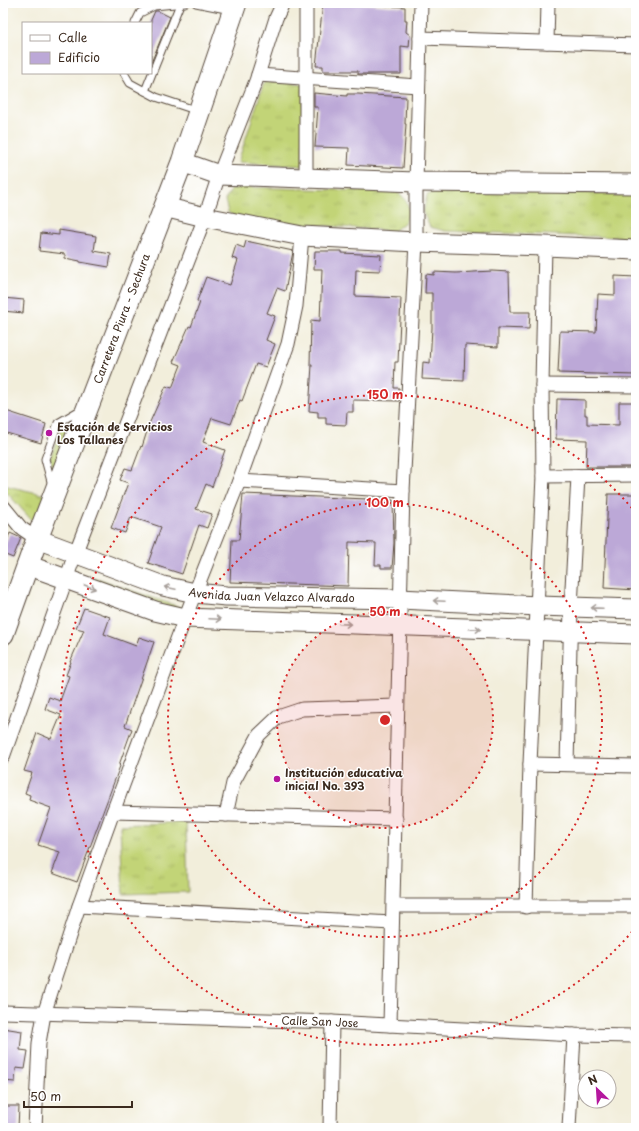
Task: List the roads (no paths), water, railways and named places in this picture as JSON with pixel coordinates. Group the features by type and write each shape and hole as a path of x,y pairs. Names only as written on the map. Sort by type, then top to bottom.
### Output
{"main road":[{"name":"Carretera Piura - Sechura","path":"3,634 8,604 27,565 182,162 234,6"}],"street":[{"path":"3,757 75,554 205,217 219,175 258,74 276,18 283,3"},
{"path":"306,3 306,178"},
{"path":"390,1025 403,491 416,242 418,86 421,3"},
{"path":"547,42 548,3"},
{"path":"420,38 636,45"},
{"path":"258,74 306,79 418,86"},
{"path":"182,162 219,175 416,182 636,184"},
{"path":"164,207 205,217 302,236 416,242 636,250"},
{"path":"35,1128 39,1043 44,1014 79,906 113,812 185,618 239,482 288,344 296,306 302,236"},
{"path":"526,907 530,764 543,476 542,385 545,246"},
{"path":"542,385 636,386"},
{"path":"543,476 636,475"},
{"path":"567,764 571,607 578,476"},
{"path":"239,482 403,491"},
{"name":"Avenida Juan Velazco Alvarado","path":"3,506 22,528 37,539 163,586 195,593 226,596 400,599 636,609"},
{"path":"27,565 156,611 185,618 636,634"},
{"path":"226,815 233,783 259,735 278,717 302,709 397,706"},
{"path":"530,764 636,766"},
{"path":"113,812 396,819"},
{"path":"79,906 392,923"},
{"path":"394,906 636,906"},
{"name":"Calle San Jose","path":"3,1012 332,1022 574,1035 636,1036"},
{"path":"330,1128 332,1022"},
{"path":"569,1128 574,1035"}],"lane":[{"path":"136,22 140,13 154,6 183,3 145,91"},
{"path":"196,3 234,6"},
{"path":"125,74 130,83 156,97 199,112"}],"place":[{"name":"Estación de Servicios Los Tallanes","path":"49,433"},
{"name":"Institución educativa inicial No. 393","path":"277,779"}]}
